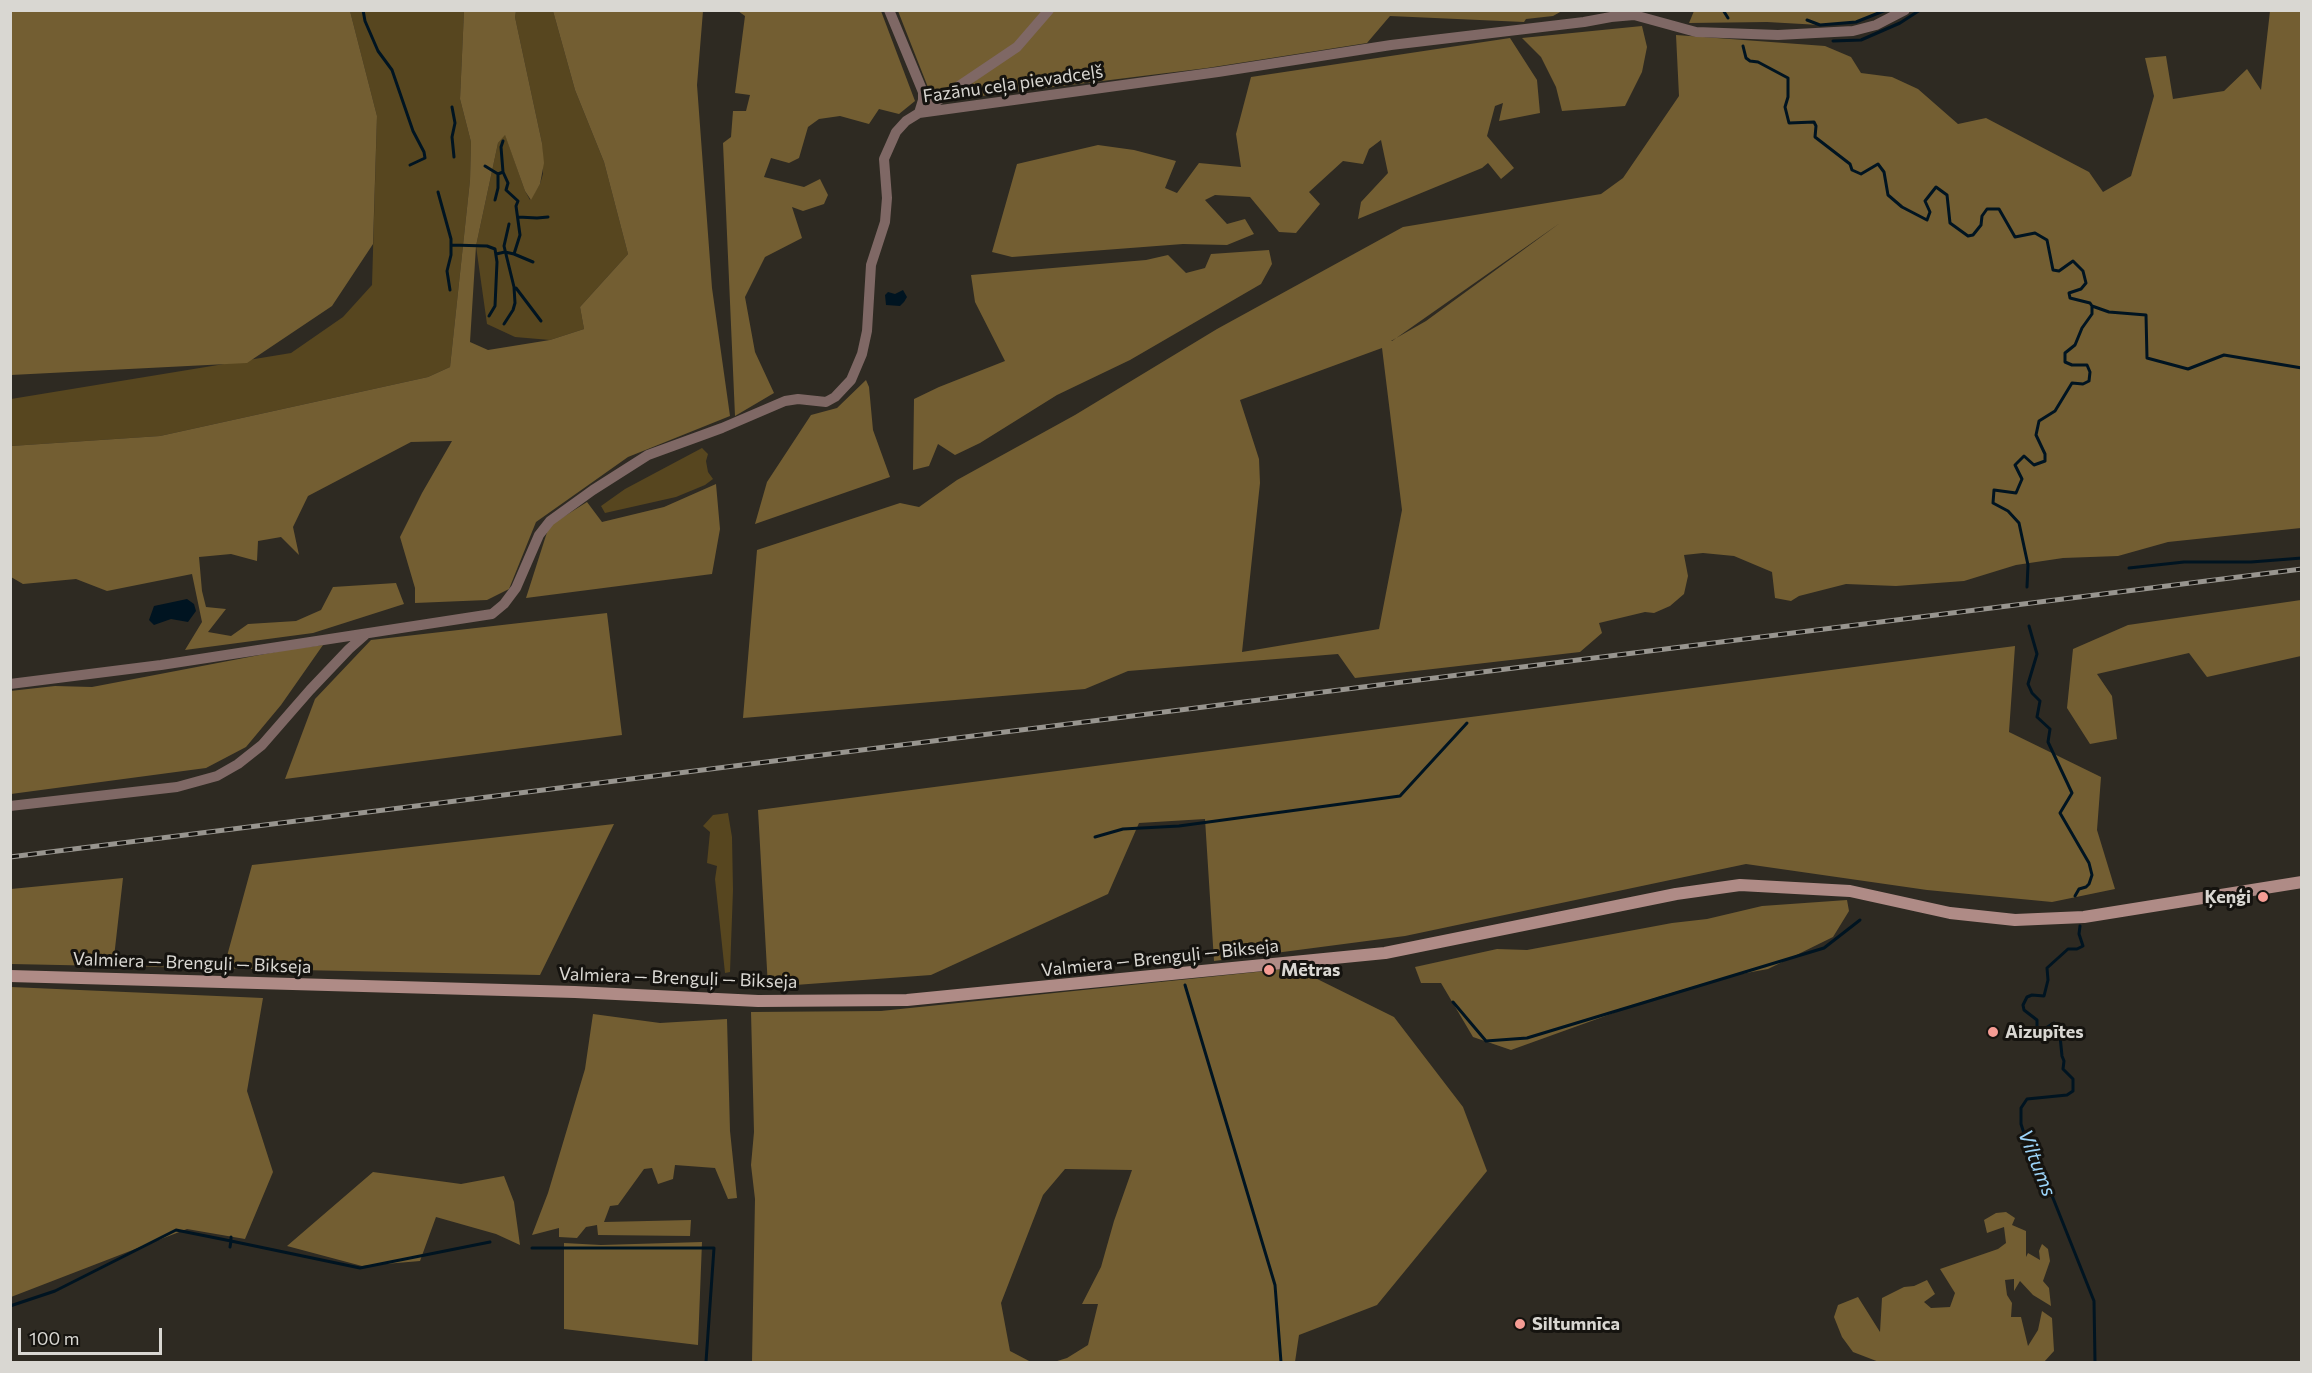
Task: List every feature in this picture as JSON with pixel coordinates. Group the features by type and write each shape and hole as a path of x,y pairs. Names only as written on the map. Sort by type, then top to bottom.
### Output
{"main road":[{"name":"Valmiera — Brenguļi — Bikseja","path":"10,976 575,992 758,1001 907,1000 1385,953 1676,894 1740,885 1850,891 1950,913 2015,920 2084,917 2301,882"}],"street":[{"path":"889,10 923,92 919,113"},
{"path":"919,113 1017,47 1049,10"},
{"path":"1584,22 1597,10"},
{"name":"Fazānu ceļa pievadceļš","path":"10,684 161,665 492,614 504,604 516,588 539,535 550,521 601,484 648,455 722,428 785,401 798,399 826,402 835,397 851,380 862,354 867,331 871,265 885,222 887,198 884,159 896,132 906,121 919,113 1218,72 1413,42 1634,15 1696,32 1778,35 1853,31 1876,25 1905,10"},
{"path":"10,806 177,787 217,776 238,764 262,745 310,690 366,634"}],"shaded area":[{"path":"11,10 350,11 377,116 373,244 332,306 247,363 11,375"},
{"path":"1694,10 1886,11 1856,22 1820,25 1767,22 1689,23"},
{"path":"350,11 464,11 460,99 471,142 470,180 450,367 428,377 160,436 11,446 11,399 291,353 343,317 372,285 377,116"},
{"path":"464,11 516,11 515,17 542,143 544,163 540,184 531,200 525,191 505,135 498,143 476,246 470,342 488,350 550,340 584,329 580,307 628,254 604,162 575,90 553,11 703,11 697,85 712,288 730,416 628,457 536,522 509,589 487,600 415,603 415,588 400,537 452,441 411,442 308,496 293,527 299,555 281,537 258,541 257,561 231,554 199,557 206,607 226,609 208,632 231,636 248,624 296,621 321,610 333,587 396,583 404,604 313,633 185,650 202,622 192,574 107,591 76,579 23,584 11,577 11,446 160,436 428,377 450,367 470,180 471,142 460,99"},
{"path":"516,11 553,11 575,90 604,162 628,254 580,307 584,329 550,340 515,337 487,324 476,246 498,143 505,134 530,200 543,174 542,143 515,17"},
{"path":"738,11 881,11 915,101 899,114 879,109 869,124 840,116 819,119 808,127 799,158 789,163 771,158 764,177 804,187 820,179 828,195 824,204 803,211 792,207 802,238 765,257 745,297 755,352 774,393 735,416 723,143 731,137 733,111 746,111 750,95 735,93 745,16"},
{"path":"898,11 1043,11 1014,46 938,99 931,95"},
{"path":"1054,11 1562,11 1553,16 1526,19 1524,22 1390,16 1367,43 1207,68 949,100 1019,48"},
{"path":"2270,11 2301,11 2301,528 2168,542 2118,556 2063,558 2016,565 1964,581 1896,586 1846,584 1799,596 1791,601 1775,598 1772,572 1734,556 1703,553 1684,555 1688,576 1684,594 1670,606 1654,613 1645,612 1599,623 1602,633 1580,652 1355,678 1338,654 1128,671 1085,689 743,718 757,550 900,503 919,507 957,480 1075,415 1217,329 1403,227 1601,194 1623,178 1679,96 1676,35 1825,46 1851,57 1861,73 1892,77 1918,89 1958,124 1986,118 2089,172 2103,192 2131,176 2154,96 2145,58 2166,56 2173,99 2224,91 2247,69 2261,90","holes":["1560,223 1426,321 1396,338","1382,348 1402,510 1379,629 1242,652 1260,483 1259,459 1240,400"]},
{"path":"1642,26 1647,47 1642,72 1625,106 1562,111 1556,87 1541,57 1522,38"},
{"path":"1510,38 1537,80 1540,113 1499,121 1503,103 1495,106 1487,136 1514,168 1501,179 1488,163 1482,168 1358,219 1361,202 1388,173 1381,140 1369,149 1363,164 1343,161 1309,192 1320,204 1296,233 1279,232 1250,197 1215,195 1205,200 1227,224 1245,219 1254,234 1227,245 1183,244 1012,257 992,252 1017,164 1098,145 1134,150 1176,161 1165,188 1177,193 1199,163 1241,167 1236,134 1251,77"},
{"path":"1269,250 1272,264 1261,284 1130,360 1057,395 980,443 955,455 938,444 929,466 913,470 914,399 1005,361 975,302 971,275 1146,260 1168,255 1186,273 1205,268 1211,254"},
{"path":"866,380 869,387 873,430 890,477 755,524 767,482 811,415 837,408"},
{"path":"702,448 708,454 706,461 708,472 713,479 705,485 676,497 605,513 601,506 625,489"},
{"path":"716,484 720,529 712,574 526,598 549,526 587,502 602,522 664,507"},
{"path":"2301,600 2301,656 2207,677 2189,653 2097,674 2112,696 2117,739 2090,744 2067,708 2073,649 2128,625"},
{"path":"607,613 622,735 285,779 315,699 371,640"},
{"path":"323,645 281,705 246,747 206,768 11,794 10,691 55,686 92,687"},
{"path":"2015,646 2009,732 2101,777 2097,830 2115,889 2052,902 1927,890 1746,864 1405,936 1214,961 1205,819 1139,823 1108,894 931,975 768,987 758,810"},
{"path":"728,813 732,837 733,890 730,972 725,973 715,879 717,866 707,863 710,832 703,826 713,815"},
{"path":"614,824 540,975 11,964 11,889 123,878 113,966 224,967 252,865"},
{"path":"1847,900 1849,911 1833,937 1768,969 1730,976 1658,997 1511,1050 1473,1037 1441,983 1421,983 1415,967 1497,949 1527,950 1672,923 1707,919 1762,906"},
{"path":"1295,968 1394,1017 1463,1107 1487,1171 1377,1305 1299,1335 1295,1362 1054,1362 1067,1358 1088,1345 1098,1304 1082,1304 1101,1267 1132,1170 1065,1169 1043,1195 1001,1303 1010,1351 1031,1362 752,1362 755,1199 751,1165 754,1132 751,1012 881,1011"},
{"path":"11,987 263,998 247,1091 273,1172 245,1239 187,1229 11,1297"},
{"path":"593,1014 660,1023 727,1019 730,1131 737,1198 728,1199 715,1168 675,1165 673,1179 658,1184 652,1168 644,1169 618,1205 610,1206 604,1222 691,1220 690,1236 598,1235 597,1225 586,1227 577,1238 559,1237 559,1228 532,1235 548,1193 585,1069"},
{"path":"373,1172 461,1184 504,1176 514,1202 520,1245 496,1234 436,1217 420,1261 362,1266 287,1246"},
{"path":"2006,1212 2015,1218 2012,1225 2026,1231 2026,1257 2028,1253 2040,1260 2039,1251 2042,1244 2048,1249 2050,1261 2043,1281 2049,1288 2051,1306 2033,1295 2020,1281 2014,1291 2014,1279 2005,1280 2007,1295 2012,1303 2011,1317 2021,1317 2028,1346 2038,1330 2042,1311 2052,1318 2054,1351 2044,1362 1879,1362 1853,1352 1842,1337 1834,1317 1838,1305 1858,1297 1880,1332 1882,1298 1904,1287 1914,1286 1927,1280 1935,1294 1924,1302 1931,1308 1950,1307 1955,1293 1940,1269 1998,1249 2006,1243 2004,1227 1987,1233 1984,1220 1996,1213"},
{"path":"702,1242 698,1345 564,1329 564,1243 601,1245"}],"water":[{"path":"903,290 907,297 900,306 886,305 885,295 888,292 895,294"},
{"path":"187,599 194,604 196,611 188,622 171,619 154,625 149,620 154,606"}],"waterway":[{"path":"363,10 365,21 378,51 392,70 413,131 424,152 425,158 410,165"},
{"name":"Viltums","path":"1723,10 1728,18"},
{"path":"1807,20 1820,25 1856,22 1886,10"},
{"path":"1833,41 1861,40 1900,23 1920,10"},
{"name":"Viltums","path":"1743,46 1746,58 1750,61 1758,62 1788,78 1788,97 1785,107 1789,123 1814,122 1815,137 1850,164 1852,170 1861,174 1878,164 1884,172 1888,195 1902,207 1927,220 1930,212 1925,201 1936,187 1947,195 1950,223 1968,236 1973,235 1981,225 1982,216 1987,209 1999,209 2015,237 2035,233 2047,240 2053,270 2059,271 2073,261 2083,271 2086,283 2081,289 2069,293 2070,298 2090,303 2092,314 2082,328 2075,345 2065,353 2065,362 2072,365 2087,365 2090,372 2089,381 2083,384 2072,383 2055,411 2039,421 2036,435 2045,454 2045,461 2034,465 2024,456 2015,465 2022,479 2016,493 1994,490 1993,503 2008,511 2019,523 2028,565 2027,587"},
{"path":"452,107 455,123 452,137 454,157"},
{"path":"503,141 501,147 503,172 508,183 506,190 518,201 516,206 520,235 514,254"},
{"path":"485,166 498,174 503,172"},
{"path":"495,200 498,174"},
{"path":"438,192 451,239 451,255 447,271 450,290"},
{"path":"518,217 548,217"},
{"path":"504,324 515,303 514,287 504,246 509,224"},
{"path":"451,245 487,246 495,249 497,262 495,306 489,316"},
{"path":"496,254 505,252 533,262"},
{"path":"516,288 541,321"},
{"path":"2092,306 2109,312 2146,315 2147,358 2188,369 2224,355 2302,368"},
{"path":"2129,568 2184,562 2251,562 2302,558"},
{"name":"Viltums","path":"2029,626 2037,654 2028,684 2032,693 2040,701 2037,717 2050,729 2048,742 2072,793 2060,813 2089,863 2092,875 2089,884 2079,889 2075,896"},
{"path":"1095,837 1123,829 1179,826 1400,796 1467,723"},
{"path":"1453,1002 1486,1041 1527,1038 1824,948 1860,920"},
{"name":"Viltums","path":"2080,926 2079,934 2083,946 2068,949 2047,968 2048,980 2044,996 2027,997 2023,1005 2024,1010 2037,1020 2037,1027 2044,1029 2054,1023 2059,1026 2063,1069 2073,1079 2073,1091 2067,1095 2027,1099 2021,1108 2021,1124 2030,1152 2043,1173 2094,1301 2095,1362"},
{"path":"1185,985 1275,1285 1281,1362"},
{"path":"10,1306 55,1291 176,1230 231,1241 230,1247"},
{"path":"231,1237 231,1241 360,1268 490,1242"},
{"path":"532,1248 714,1248 706,1362"}],"railway":[{"path":"10,857 2302,569"}],"place":[{"name":"Ķeņģi","path":"2263,897"},
{"name":"Mētras","path":"1269,970"},
{"name":"Aizupītes","path":"1993,1032"},
{"name":"Siltumnīca","path":"1520,1324"}]}
